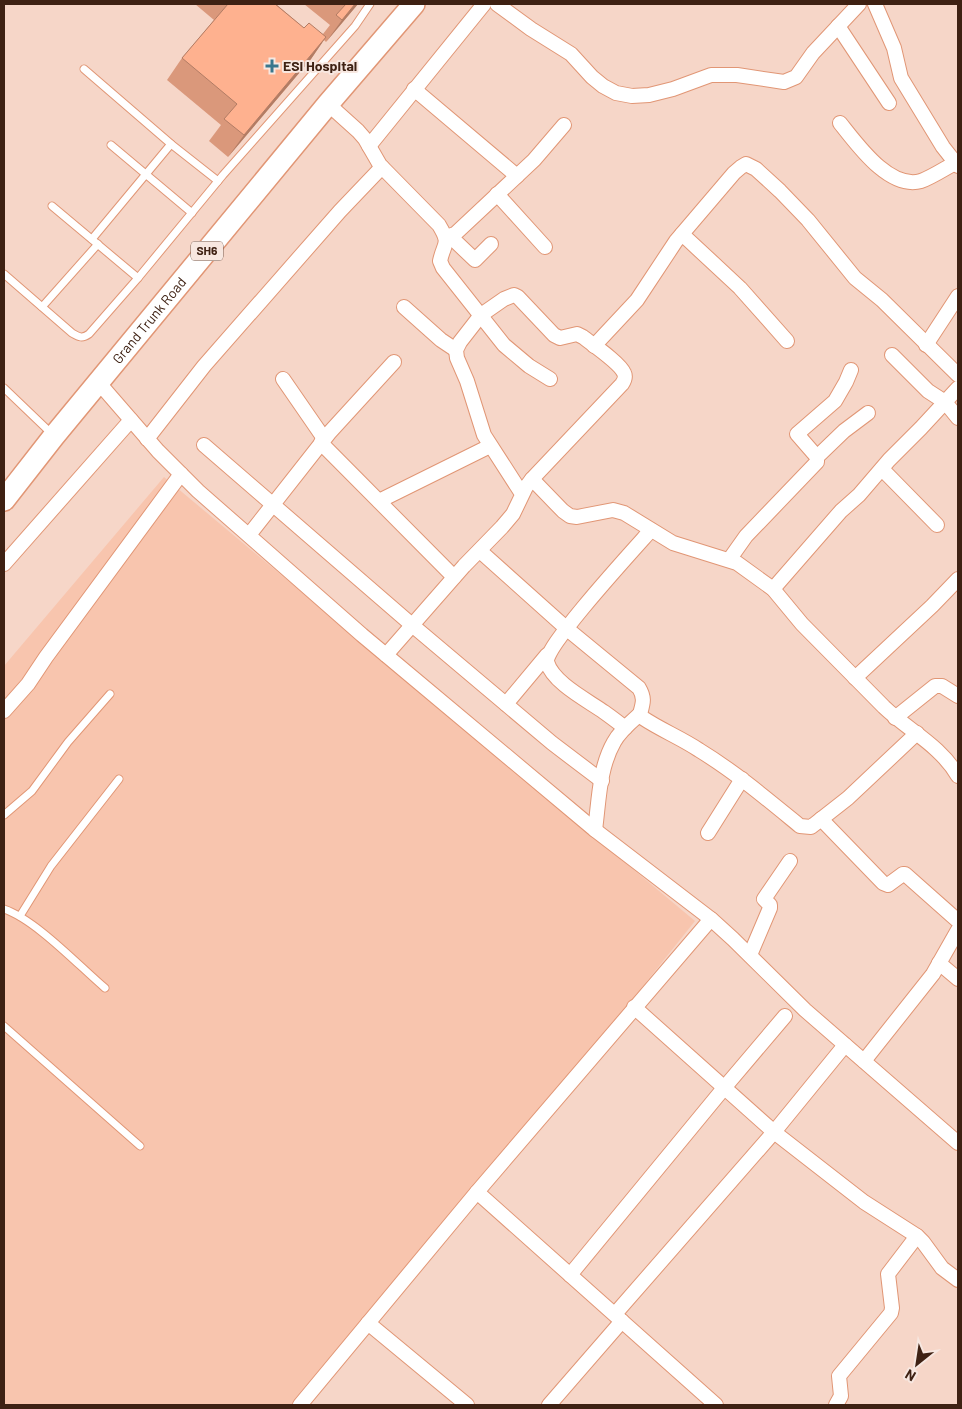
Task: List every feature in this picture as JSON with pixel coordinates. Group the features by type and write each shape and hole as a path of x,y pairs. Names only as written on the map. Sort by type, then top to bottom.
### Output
{"main road":[{"name":"Grand Trunk Road","path":"4,500 54,436 328,104 414,4"}],"street":[{"path":"368,146 484,4"},
{"path":"497,4 531,30 571,54 604,86 616,93 632,96 649,95 673,89 698,78 711,75 737,75 784,82 791,80 796,77 813,53 859,4"},
{"path":"840,123 879,167 905,181 922,180 957,165 943,147 902,78 894,48 874,4"},
{"path":"838,26 888,102"},
{"path":"414,89 517,176"},
{"path":"328,104 358,131 382,167 439,225 446,239 440,261 504,345 528,366 550,379"},
{"path":"446,239 455,234 534,160 564,125"},
{"path":"594,346 637,300 667,252 682,234 734,173 746,164 751,166 780,191 808,220 855,278 882,300 958,375"},
{"path":"147,439 204,366 340,211 382,167"},
{"path":"497,194 545,247"},
{"path":"682,234 740,288 787,340"},
{"path":"446,239 453,239 475,260 492,244"},
{"path":"386,655 454,577 513,514 522,494 532,479 625,379 624,373 619,367 594,346 577,334 560,338 554,336 518,297 510,295 481,315 456,350 457,358 467,380 484,435 522,494"},
{"path":"926,345 958,296"},
{"path":"404,307 441,340 456,350"},
{"path":"892,355 928,391 945,402 958,418"},
{"path":"249,535 321,443 394,362"},
{"path":"817,457 797,434 835,401 851,370"},
{"path":"283,379 323,437 321,443"},
{"path":"99,383 147,439 181,474 249,535 386,655 596,830 711,919 805,1010 958,1143"},
{"path":"773,589 834,518 859,495 958,388"},
{"path":"729,560 746,536 817,462 817,457 844,431 868,413"},
{"path":"4,564 131,420"},
{"path":"321,443 454,577"},
{"path":"204,445 412,625 552,743 602,781"},
{"path":"379,501 490,446"},
{"path":"882,469 937,525"},
{"path":"4,711 28,684 181,474"},
{"path":"532,479 563,512 570,516 577,517 614,510 624,512 651,530 681,546 729,560 773,589 802,624 895,718 932,744 957,772"},
{"path":"506,704 547,655 566,628 651,530"},
{"path":"480,551 566,628 639,688 644,700 640,714 625,728 614,742 607,756 596,830"},
{"path":"855,678 958,579"},
{"path":"547,655 547,662 562,683 625,728"},
{"path":"895,718 935,686 942,686 958,696"},
{"path":"640,714 648,721 698,748 742,779 800,826 811,826 848,798 917,733"},
{"path":"708,833 742,779"},
{"path":"821,819 883,883 888,884 905,874 958,922"},
{"path":"750,955 770,908 770,905 764,899 790,861"},
{"path":"300,1405 476,1192 711,919"},
{"path":"864,1061 933,974 958,930"},
{"path":"939,963 958,979"},
{"path":"634,1007 774,1132 864,1202 917,1236 942,1268 958,1280"},
{"path":"570,1275 785,1016"},
{"path":"549,1405 845,1045"},
{"path":"476,1192 716,1405"},
{"path":"836,1405 841,1396 839,1376 891,1313 888,1274 917,1236"},
{"path":"368,1323 466,1405"}],"lane":[{"path":"4,274 72,333 85,337 138,278 218,181 355,26 370,4"},
{"path":"84,69 171,144 218,181"},
{"path":"42,307 171,144"},
{"path":"111,145 192,213"},
{"path":"52,206 138,278"},
{"path":"4,388 54,436"},
{"path":"4,815 32,791 68,742 110,694"},
{"path":"20,916 51,866 119,779"},
{"path":"4,909 20,916 105,988"},
{"path":"4,1026 140,1146"}],"shaded area":[{"path":"164,477 695,921 308,1405 4,1405 4,666"}],"building":[{"path":"228,4 275,4 304,28 309,23 326,37 244,135 224,119 237,104 182,58"},
{"path":"346,4 355,4 342,20 336,15"}],"place":[{"name":"ESI Hospital","path":"272,66"}]}
